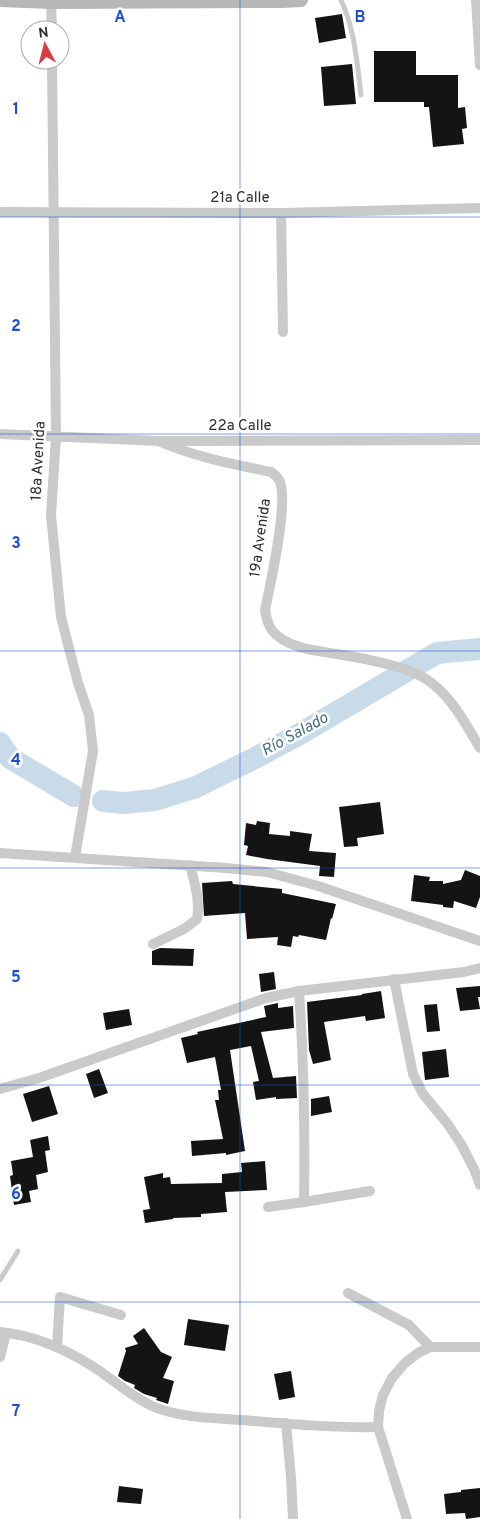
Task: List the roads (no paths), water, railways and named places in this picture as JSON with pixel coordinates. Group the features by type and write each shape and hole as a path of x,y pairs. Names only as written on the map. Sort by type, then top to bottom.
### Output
{"main road":[{"path":"0,0 51,2 282,2 301,0"}],"street":[{"path":"476,0 480,65"},
{"path":"51,2 52,20"},
{"name":"18a Avenida","path":"52,70 56,437 51,515 61,616 78,683 89,715 92,751 75,858"},
{"name":"21a Calle","path":"0,212 280,213 480,208"},
{"path":"280,213 283,332"},
{"name":"22a Calle","path":"0,434 158,441 480,440"},
{"name":"19a Avenida","path":"158,441 182,452 209,460 271,472 279,479 283,508 265,610 268,625 278,636 295,645 394,667 422,677 444,693 480,748"},
{"path":"0,853 267,872 318,886 480,941"},
{"path":"154,944 184,929 197,919 199,906 190,866"},
{"path":"0,1089 39,1078 266,998 299,991 464,972 480,968"},
{"path":"394,979 413,1074 423,1094 447,1123 461,1144 480,1185"},
{"path":"299,991 304,1100 304,1202"},
{"path":"268,1207 370,1190"},
{"path":"348,1293 409,1325 430,1347"},
{"path":"57,1347 60,1297 121,1315"},
{"path":"0,1357 3,1332 57,1347 92,1366 127,1392 151,1405 171,1412 189,1416 348,1427 378,1427"},
{"path":"407,1519 378,1427 383,1395 392,1378 405,1363 430,1347 480,1347"},
{"path":"286,1423 293,1519"}],"lane":[{"path":"342,0 348,14 353,36 361,95"},
{"path":"0,1280 18,1251"}],"waterway":[{"name":"Río Salado","path":"103,801 123,803 155,800 196,787 298,735 437,653 480,649"},
{"name":"Río Salado","path":"0,743 10,758 74,796"}]}
